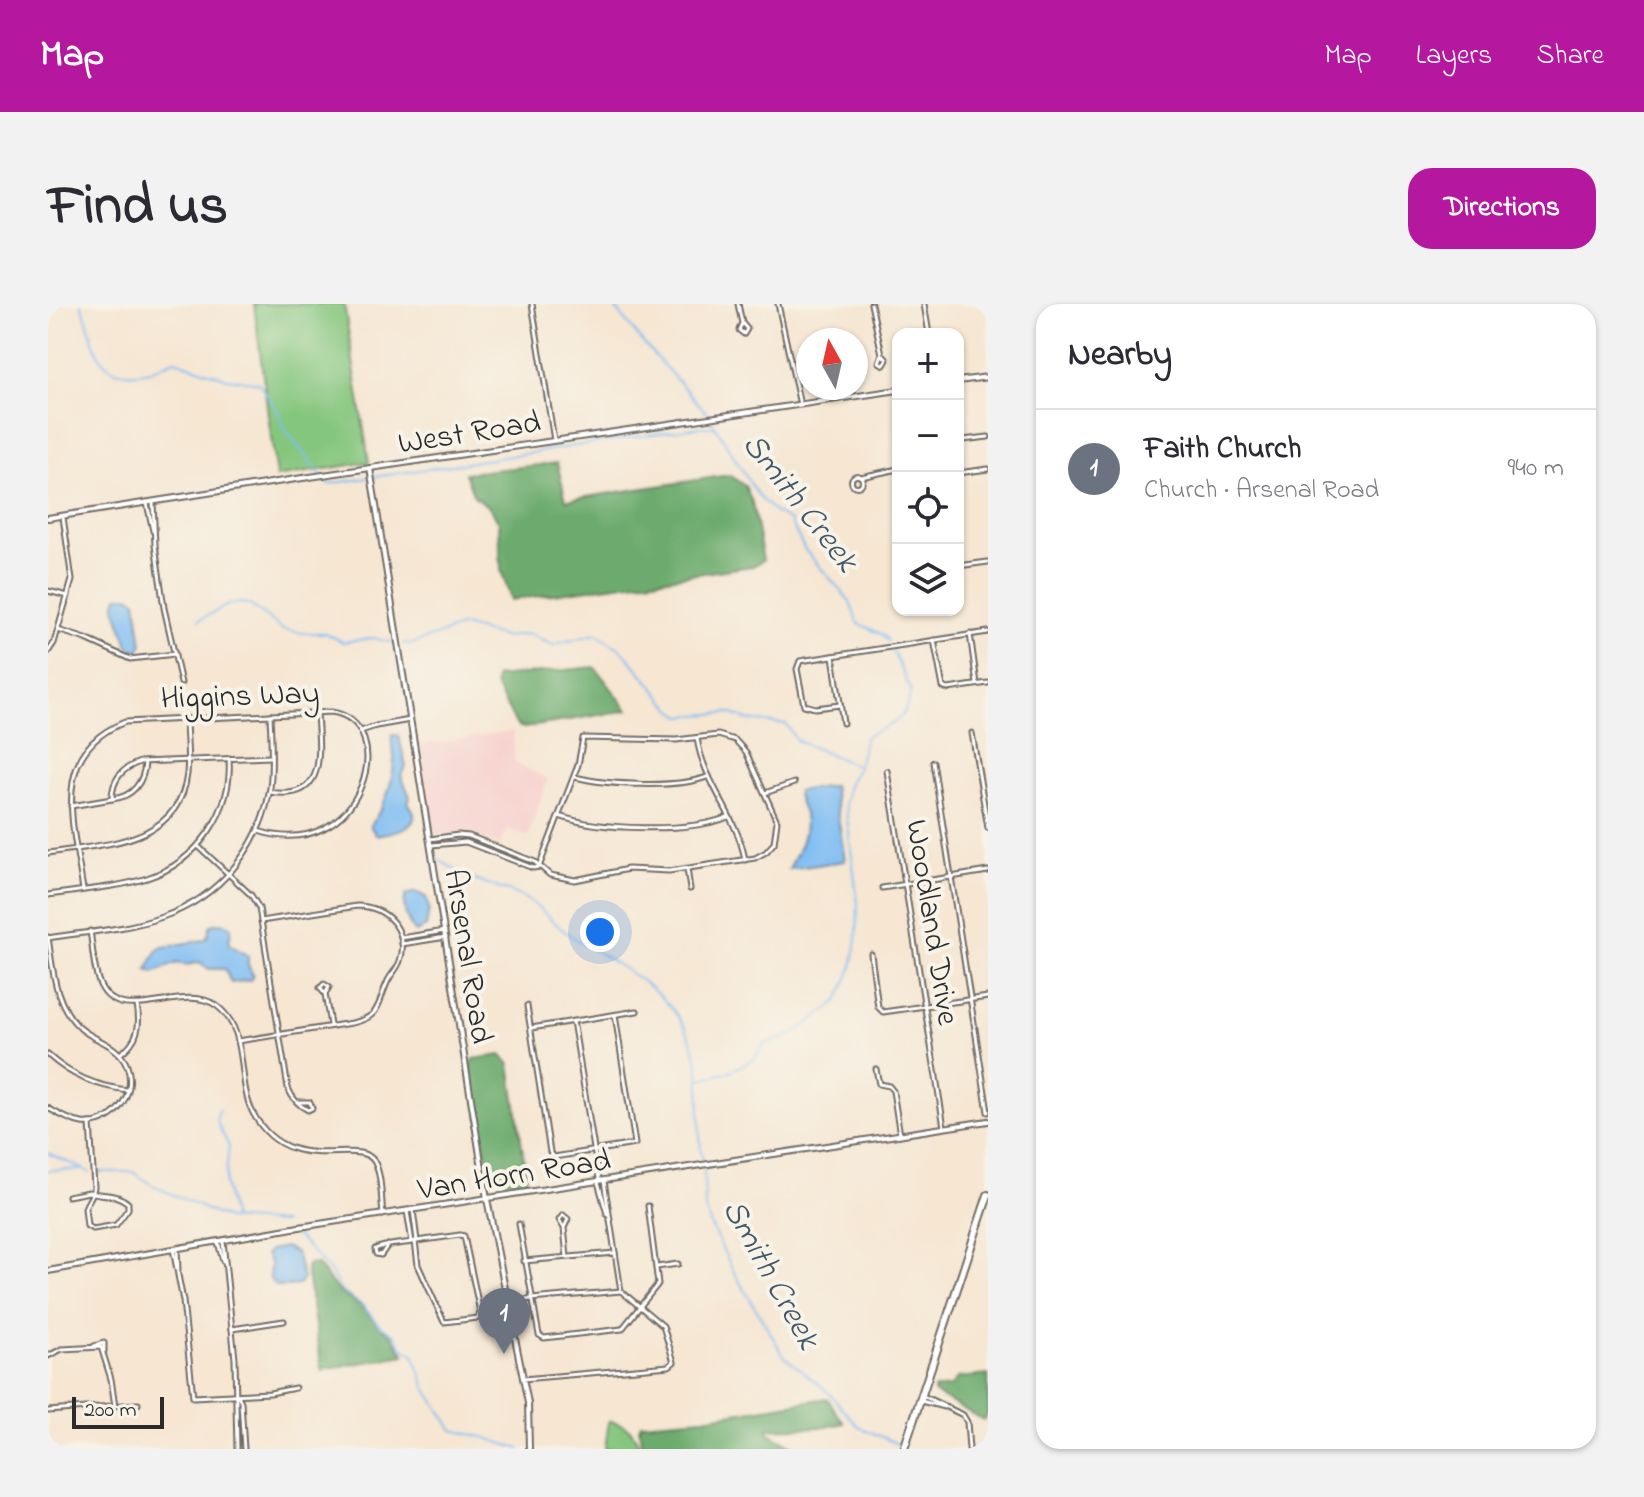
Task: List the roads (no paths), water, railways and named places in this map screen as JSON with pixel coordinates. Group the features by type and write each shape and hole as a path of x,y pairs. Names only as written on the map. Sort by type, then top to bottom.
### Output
{"main road":[{"path":"904,1449 988,1195"}],"street":[{"path":"532,304 554,440"},
{"path":"738,304 742,323"},
{"path":"778,304 800,405"},
{"path":"871,304 882,354"},
{"path":"924,304 928,328"},
{"path":"964,380 988,377"},
{"name":"West Road","path":"48,518 892,391"},
{"path":"964,440 988,437"},
{"name":"Arsenal Road","path":"370,468 487,1199 529,1409 529,1449"},
{"path":"964,472 988,469"},
{"path":"861,477 892,470"},
{"path":"150,502 166,622 181,683"},
{"path":"48,652 58,630 72,580 63,516"},
{"path":"964,565 988,562"},
{"path":"48,591 68,596"},
{"path":"58,630 130,659 175,654"},
{"path":"840,705 806,707 802,701 798,663 803,659 988,632"},
{"path":"970,634 977,684"},
{"path":"934,640 940,683 944,688 988,683"},
{"path":"833,655 843,723"},
{"path":"269,792 294,793 313,779 319,762 317,713"},
{"name":"Higgins Way","path":"83,890 70,806 70,785 85,750 99,736 125,722 317,713 343,715 354,722 361,731 366,757 364,778 354,802 340,818 320,831 302,836 278,836 258,831"},
{"path":"48,1108 74,1121 90,1123 106,1119 123,1103 128,1090 128,1070 120,1054 82,1029 65,1008 56,988 48,937 142,923 174,913 201,898 228,875 258,831 269,792 270,715"},
{"path":"50,852 130,839 159,825 173,810 183,792 187,760 186,718"},
{"path":"361,731 410,720"},
{"path":"972,733 988,828"},
{"path":"429,839 458,835 483,841 535,862 539,867 555,877 571,880 638,868 664,872 745,860 766,852 777,835 777,819 746,752 735,740 722,736 676,740 583,738 574,776 539,867"},
{"path":"697,738 699,754 742,846 745,860"},
{"path":"112,799 113,787 122,772 133,764 271,757"},
{"path":"48,895 154,876 175,865 198,846 212,828 224,801 229,758"},
{"path":"70,806 124,797 137,787 143,777 145,762"},
{"path":"933,762 988,1112"},
{"name":"Woodland Drive","path":"887,771 944,1128"},
{"path":"574,776 591,780 680,784 709,776"},
{"path":"765,793 794,783"},
{"path":"558,816 588,824 668,827 712,823 728,817"},
{"path":"480,847 483,841"},
{"path":"430,845 461,842 533,868 539,867"},
{"path":"198,846 254,899 261,921 288,1088 298,1102"},
{"path":"508,859 511,852"},
{"path":"687,869 690,889"},
{"path":"882,888 988,871"},
{"path":"238,1041 359,1022 376,1011 387,983 399,965 402,944 396,926 385,914 365,906 261,921"},
{"path":"90,931 97,976 102,989 114,1001 137,1005 188,997 216,1005 229,1018 238,1041 248,1100 260,1124 277,1140 299,1151 327,1155 356,1151 369,1155 376,1166 383,1215"},
{"path":"401,938 445,934"},
{"path":"402,944 445,934"},
{"path":"871,954 878,1007 882,1012 988,997"},
{"path":"325,994 330,1027"},
{"path":"120,1054 137,1035 137,1005"},
{"path":"527,1006 553,1157 635,1144 615,1015"},
{"path":"531,1028 637,1011"},
{"path":"523,1379 673,1364 675,1359 665,1328 621,1291 609,1217 602,1203 573,1021"},
{"path":"48,1055 83,1079 128,1090"},
{"path":"876,1069 879,1084 892,1088 900,1135"},
{"name":"Van Horn Road","path":"48,1271 410,1210 988,1121"},
{"path":"68,1196 94,1193 117,1195 128,1203 128,1209 116,1225 88,1227 84,1209 94,1193 90,1123"},
{"path":"519,1224 540,1337 618,1331 626,1326 658,1284 648,1206"},
{"path":"388,1245 414,1241 460,1235 465,1239 480,1315 476,1319 444,1322 418,1265 414,1241 410,1210"},
{"path":"564,1228 567,1257"},
{"path":"220,1242 241,1402 244,1449"},
{"path":"175,1249 193,1397 295,1388"},
{"path":"524,1261 615,1253"},
{"path":"657,1267 678,1264"},
{"path":"508,1304 621,1291"},
{"path":"231,1329 284,1321"},
{"path":"48,1356 62,1349 104,1343 115,1406"},
{"path":"94,1346 104,1351"},
{"path":"237,1449 238,1395"},
{"path":"921,1398 948,1407 965,1417 969,1449"},
{"path":"48,1411 138,1404"}],"water":[{"path":"118,596 136,600 142,645 139,651 129,648 115,607"},
{"path":"392,735 399,737 406,766 401,775 414,818 406,827 376,835 370,826 390,787 394,757"},
{"path":"833,786 845,861 789,869 804,830 804,815 797,791"},
{"path":"415,892 426,897 429,909 426,927 416,932 409,922 405,904 406,895"},
{"path":"216,923 230,926 229,944 248,956 253,975 250,980 231,983 225,969 208,969 200,962 187,965 177,963 153,973 147,970 159,948 204,940 210,926"},
{"path":"285,1247 296,1253 303,1279 298,1285 279,1287 270,1278 271,1265 266,1254"}],"waterway":[{"path":"81,304 99,355 115,371 146,372 175,360 227,378 259,383 279,413 286,431 328,484 699,427 716,427"},
{"name":"Smith Creek","path":"612,304 708,414"},
{"name":"Smith Creek","path":"712,421 758,496 774,512 790,521 805,550 849,600 858,623 883,635 888,641"},
{"path":"199,620 230,604 243,603 282,629 325,633 343,642 373,638 393,643"},
{"path":"403,643 412,644 463,626 504,637 529,634 552,645 596,634 622,650 672,709 682,716 693,715"},
{"name":"Smith Creek","path":"701,1079 726,1073 754,1059 763,1045 794,1034 838,1001 852,968 857,940 858,904 845,803 848,785 858,767 865,737 895,722 905,711 911,691 892,650"},
{"path":"695,715 730,713 747,720 786,724 796,740 857,766"},
{"path":"438,860 470,878 532,903 568,934 641,980 670,1006 682,1022 696,1055 703,1161"},
{"path":"219,1110 218,1125 229,1146 225,1185 233,1220"},
{"path":"48,1153 89,1172"},
{"path":"48,1170 81,1170"},
{"name":"Smith Creek","path":"704,1171 705,1208 711,1226 735,1274 784,1356 828,1392 859,1427 898,1444"},
{"path":"98,1172 133,1172 154,1186 227,1219 283,1223"},
{"path":"295,1234 330,1271 341,1291 361,1304 380,1325 395,1334 401,1346 413,1354 427,1390 453,1430 520,1449"}],"place":[{"name":"Faith Church","path":"504,1354"}]}
